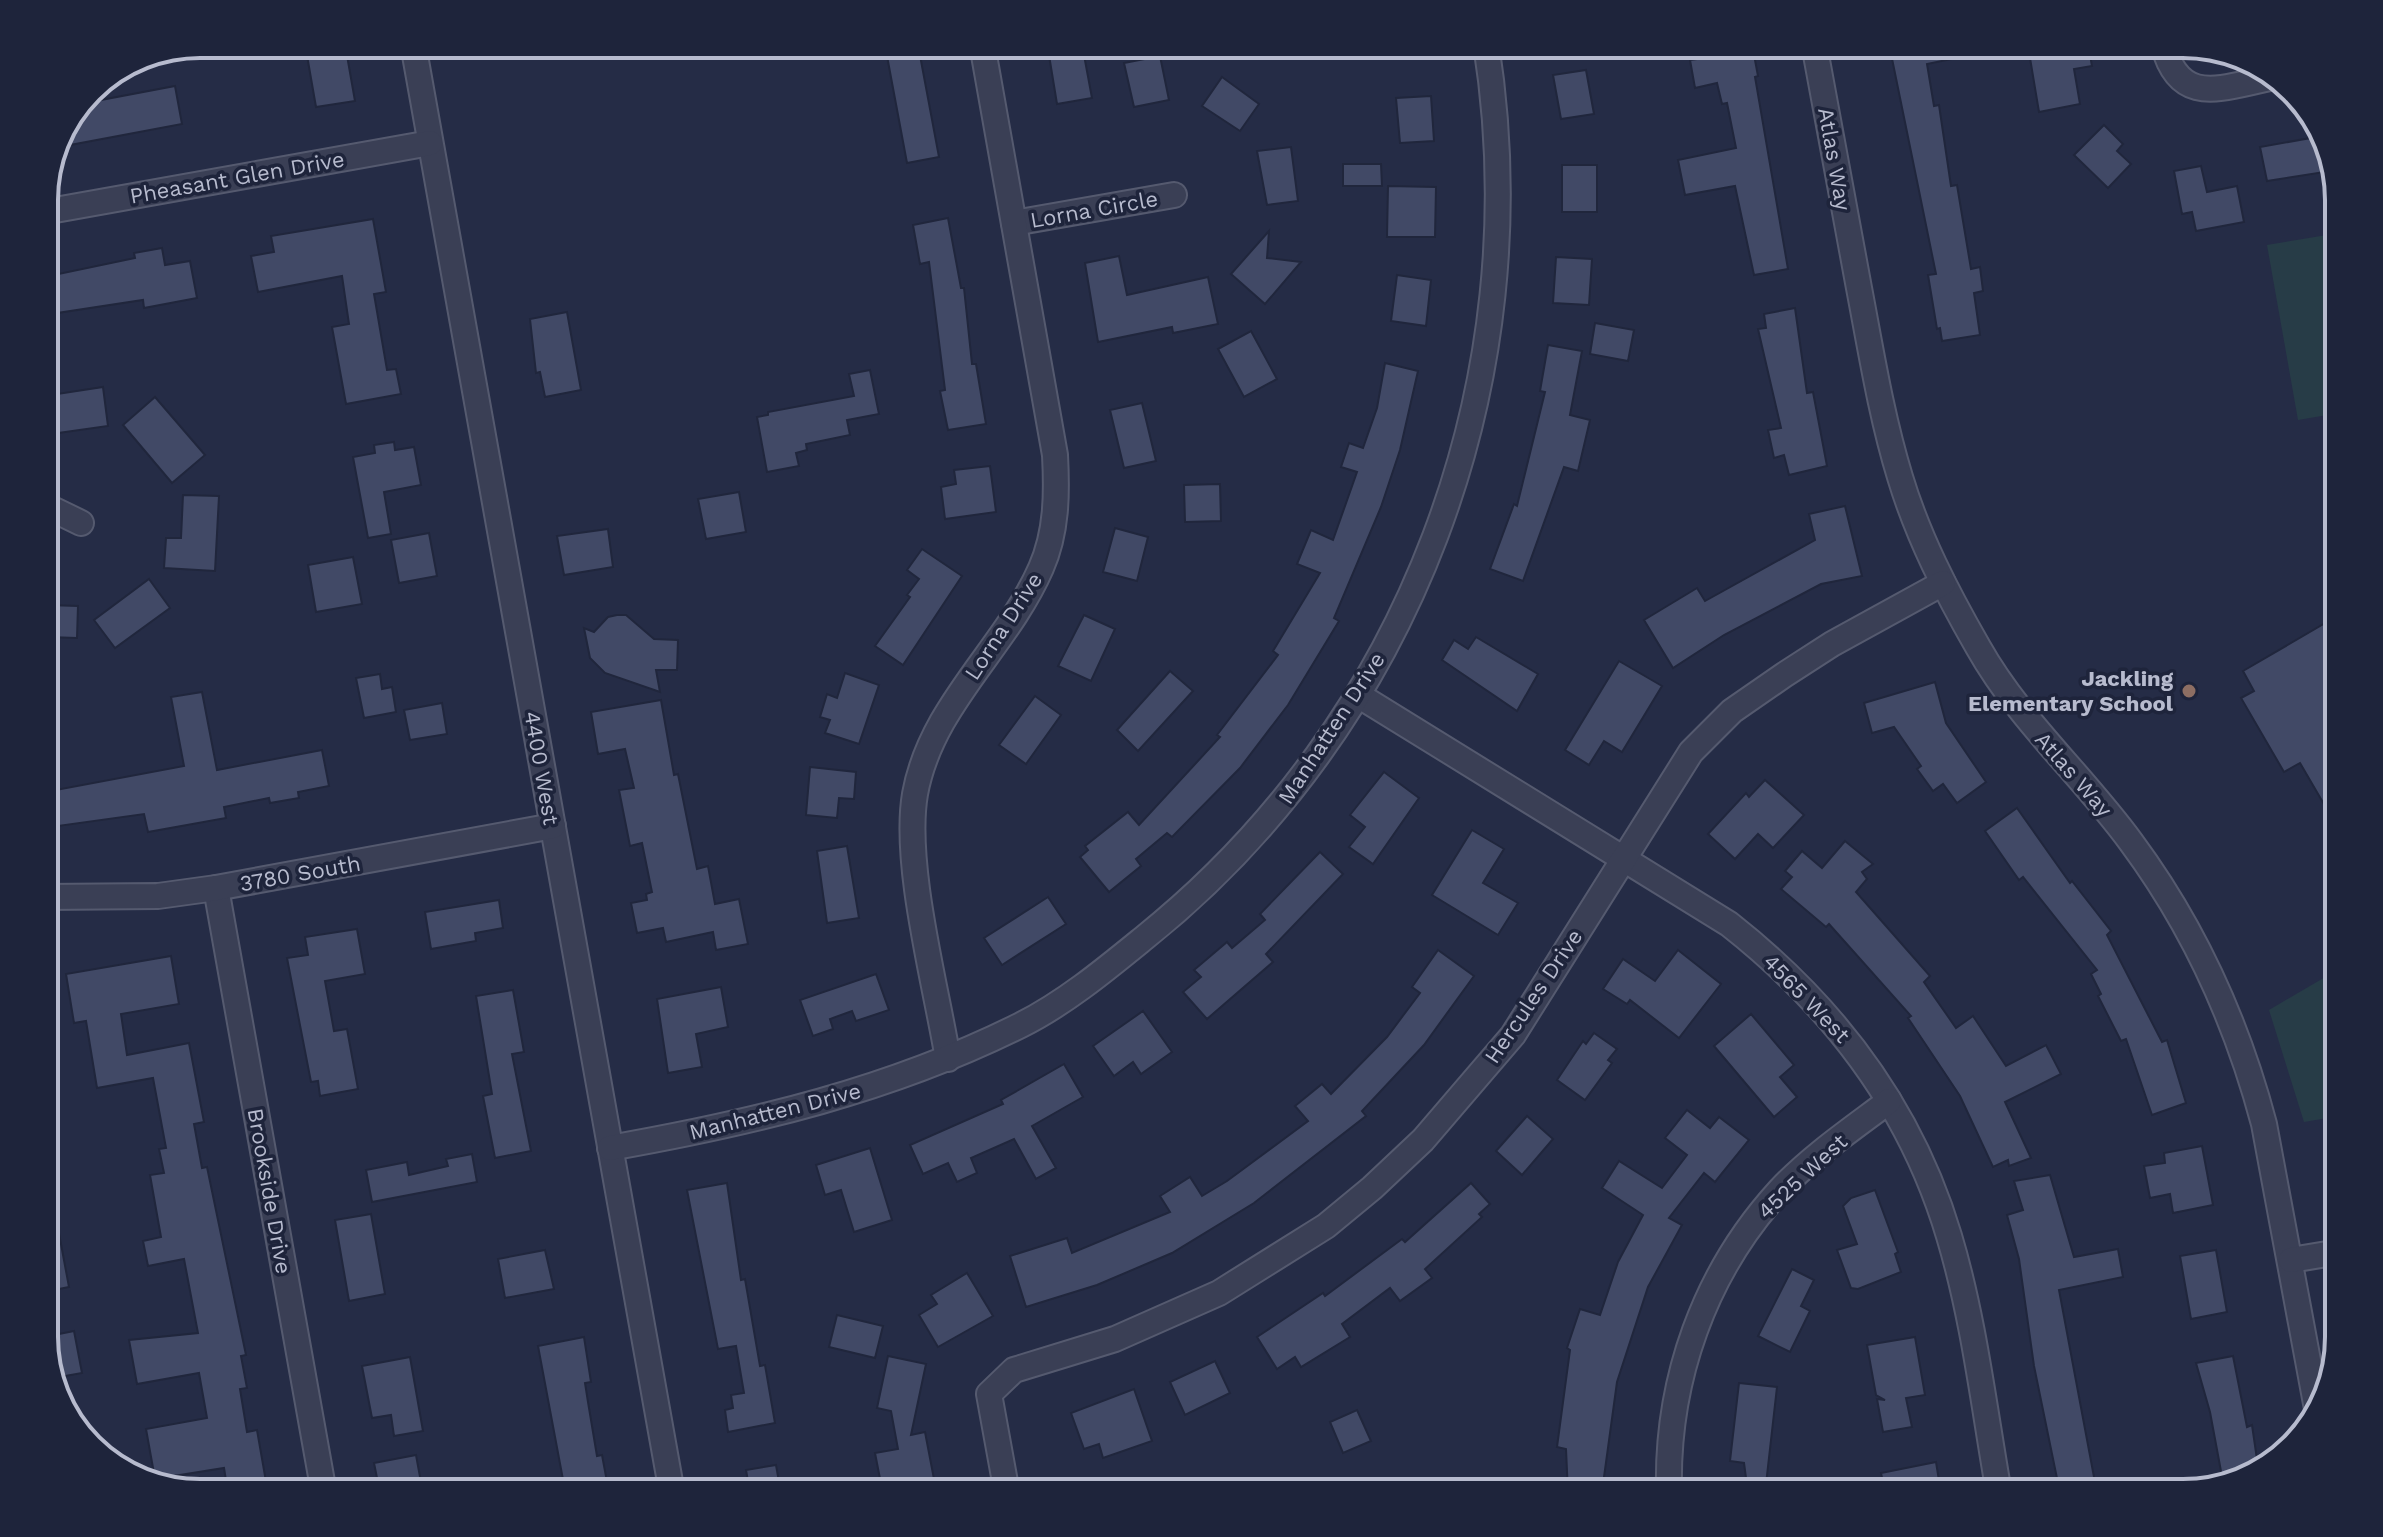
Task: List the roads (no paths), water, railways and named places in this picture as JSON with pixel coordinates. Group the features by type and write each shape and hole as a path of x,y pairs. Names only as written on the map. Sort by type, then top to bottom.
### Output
{"street":[{"name":"4400 West","path":"415,58 669,1479"},
{"name":"Lorna Drive","path":"948,1059 915,865 912,829 915,794 929,745 944,715 1021,604 1042,567 1053,531 1057,491 1055,455 985,58"},
{"name":"Manhatten Drive","path":"610,1148 787,1113 948,1059 1025,1023 1100,973 1182,907 1276,813 1358,695 1410,601 1449,501 1494,303 1499,206 1496,111 1488,58"},
{"name":"Atlas Way","path":"1817,58 1880,401 1900,478 1943,583 2003,686 2051,750 2130,841 2201,954 2253,1082 2273,1165 2314,1391"},
{"path":"2169,58 2180,82 2205,88 2258,80"},
{"name":"Pheasant Glen Drive","path":"58,209 430,143"},
{"name":"Lorna Circle","path":"1014,223 1174,195"},
{"path":"58,512 81,523"},
{"name":"Hercules Drive","path":"1004,1479 989,1394 1014,1370 1115,1339 1219,1293 1315,1233 1372,1188 1423,1140 1513,1035 1691,752 1732,711 1832,644 1943,583"},
{"name":"4565 West","path":"1358,695 1729,924 1770,956 1837,1025 1889,1101 1925,1169 1949,1235 1964,1296 1997,1479"},
{"name":"3780 South","path":"58,897 119,898 216,888 553,826"},
{"name":"Brookside Drive","path":"216,888 322,1479"},
{"name":"4525 West","path":"1669,1479 1671,1429 1678,1387 1704,1304 1726,1263 1751,1224 1782,1189 1815,1157 1889,1101"},
{"path":"2291,1260 2325,1254"}],"place":[{"name":"Jackling Elementary School","path":"2189,691"}]}
